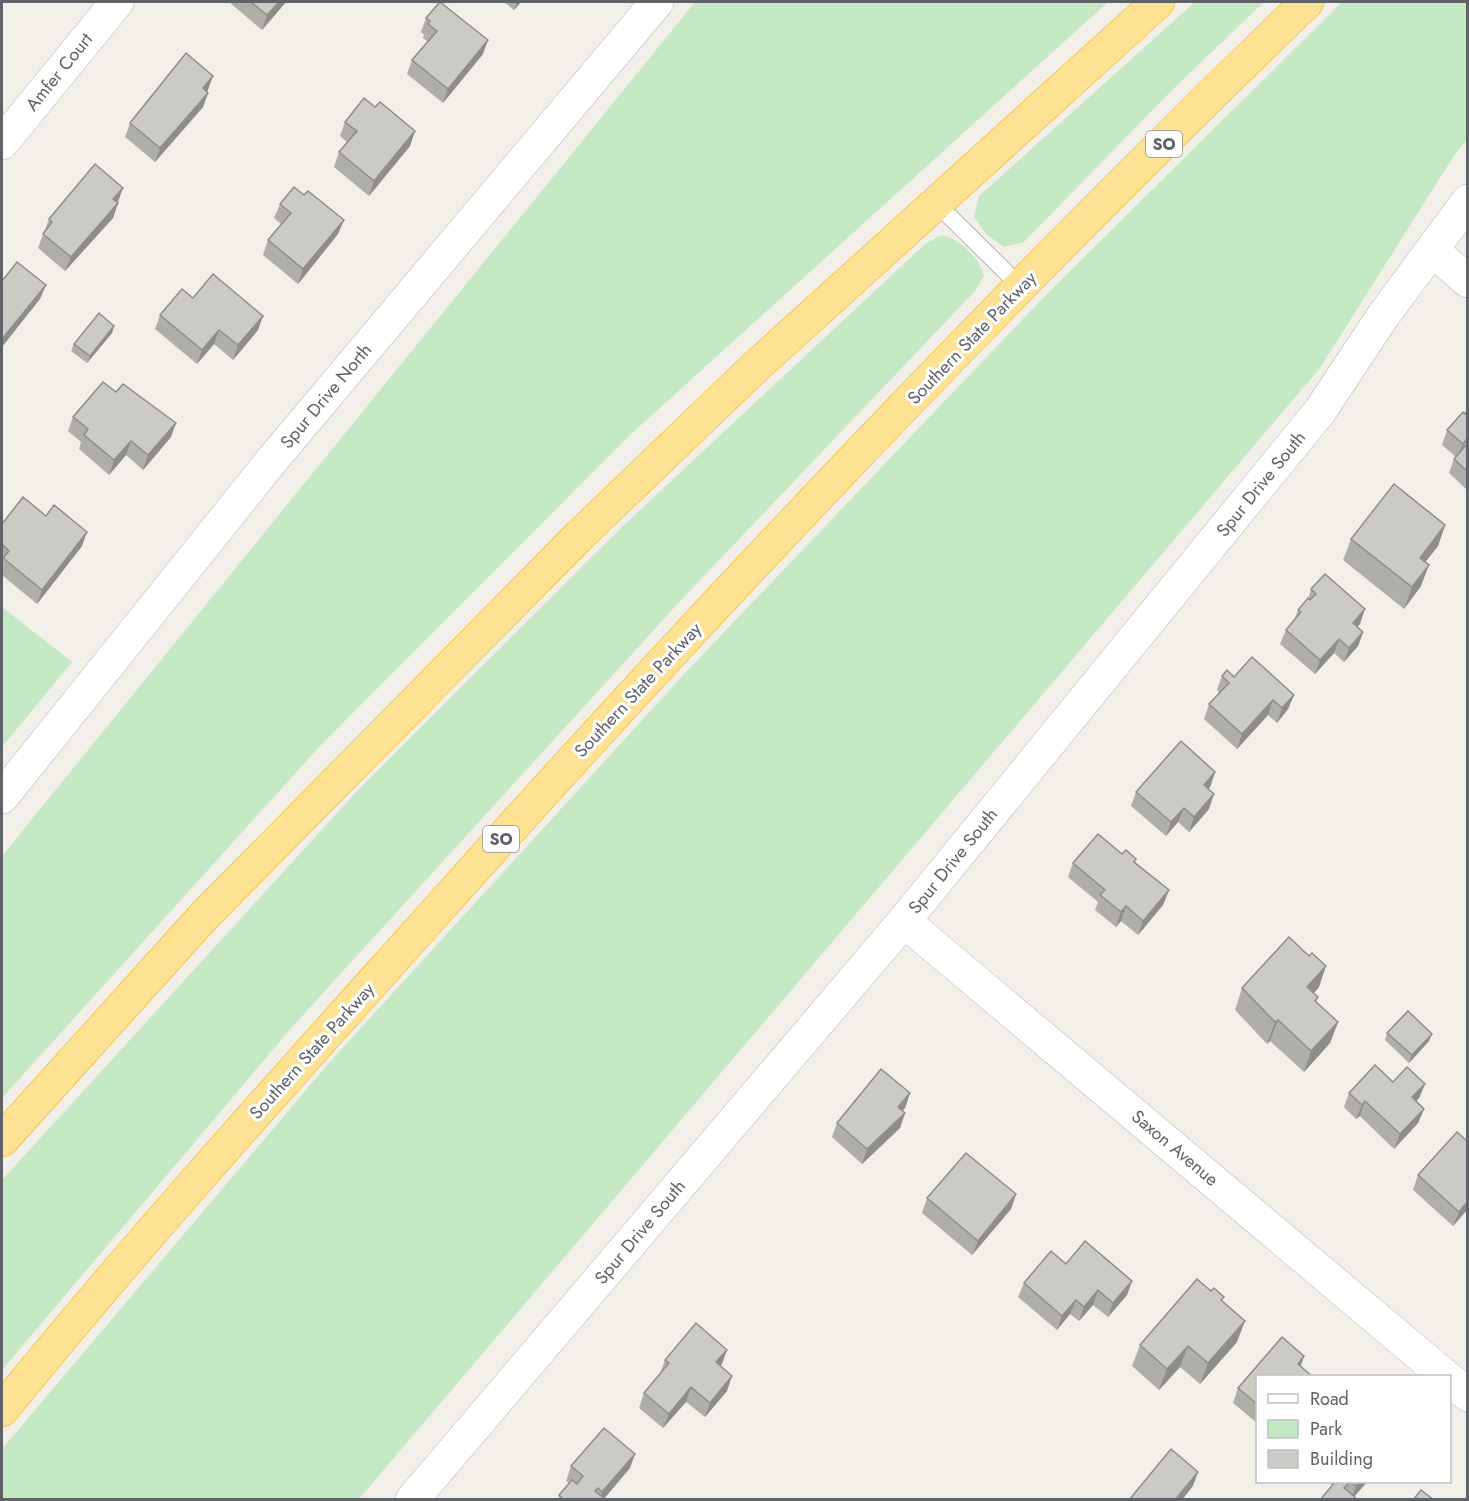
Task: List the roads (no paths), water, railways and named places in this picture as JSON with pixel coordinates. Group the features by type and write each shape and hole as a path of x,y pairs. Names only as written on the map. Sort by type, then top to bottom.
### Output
{"highway":[{"path":"2,1140 204,916 413,701 743,379 1158,2"},
{"name":"Southern State Parkway","path":"2,1410 260,1108 528,809 776,541 1021,287 1307,2"}],"street":[{"name":"Amfer Court","path":"2,143 117,2"},
{"name":"Spur Drive North","path":"2,797 273,459 657,2"},
{"name":"Spur Drive South","path":"412,1500 904,921 1320,411 1383,316 1467,201"},
{"path":"1432,250 1467,281"},
{"name":"Saxon Avenue","path":"904,921 1444,1375"},
{"path":"1451,1382 1467,1395"}],"lane":[{"path":"937,204 1021,287"}]}
